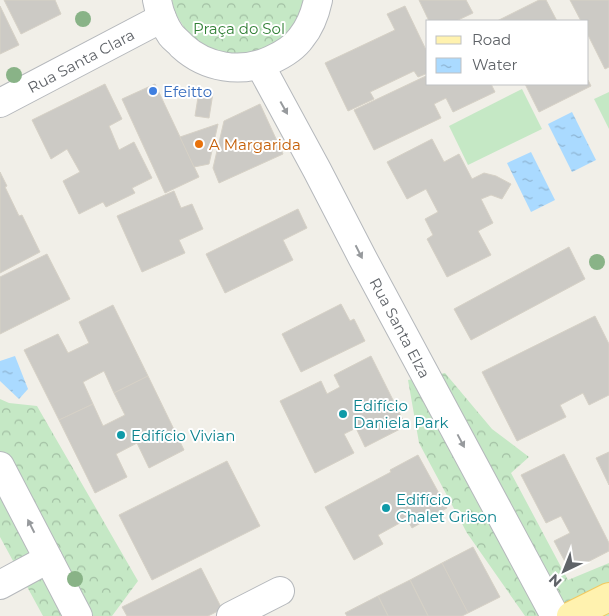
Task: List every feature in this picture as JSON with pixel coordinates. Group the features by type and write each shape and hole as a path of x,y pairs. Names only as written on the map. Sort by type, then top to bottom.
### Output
{"main road":[{"path":"571,616 609,597"}],"street":[{"path":"160,9 172,36 190,52 212,64 236,68 260,65 283,55 301,39 314,18 318,0"},
{"name":"Rua Santa Clara","path":"0,103 160,9"},
{"name":"Rua Santa Elza","path":"260,65 556,616"},
{"path":"0,466 78,616"},
{"path":"0,585 48,559"},
{"path":"231,616 280,591"}],"green space":[{"name":"Praça do Sol","path":"172,0 306,0 302,15 290,34 271,48 249,55 226,54 205,46 187,32 175,13"},
{"path":"522,89 542,129 468,165 449,126"},
{"path":"609,92 609,129 594,99"},
{"path":"445,373 492,429 529,457 511,473 568,580 609,563 609,616 525,616 467,533 419,443 408,380"},
{"path":"0,399 9,403 37,406 138,581 112,616 43,616 0,537"}],"water":[{"path":"572,112 596,160 572,172 548,124"},
{"path":"531,152 555,200 531,212 507,163"},
{"path":"15,356 28,389 19,399 0,381 0,361"}],"building":[{"path":"4,0 55,0 61,14 21,34"},
{"path":"419,0 466,0 473,13 458,20 429,20"},
{"path":"539,0 546,0 556,20 499,20"},
{"path":"570,0 609,0 609,67 605,69 589,37 589,20 580,20"},
{"path":"0,6 19,45 0,54"},
{"path":"405,6 426,50 426,74 418,77 414,71 370,92 374,99 348,111 325,63 395,30 387,14"},
{"path":"426,76 426,85 492,85 495,92 453,112 446,98 434,104 441,118 374,150 354,110"},
{"path":"589,82 591,86 539,112 526,85 589,85"},
{"path":"105,84 122,119 109,126 119,150 134,142 152,178 132,188 135,193 106,207 103,202 79,214 63,181 80,172 67,149 51,159 32,120"},
{"path":"155,84 199,177 165,193 122,99"},
{"path":"199,91 213,93 209,118 195,116"},
{"path":"260,104 283,154 219,183 213,168 224,121"},
{"path":"218,124 209,164 194,167 180,137"},
{"path":"432,139 444,162 459,154 472,179 484,173 496,176 511,184 502,199 491,195 481,199 493,223 478,231 491,255 447,277 427,239 433,235 425,219 438,212 426,189 407,199 387,162"},
{"path":"0,172 19,216 22,215 40,252 0,273"},
{"path":"174,191 181,208 192,204 203,229 179,240 185,253 142,272 117,216"},
{"path":"298,209 307,228 283,240 293,260 225,293 206,254"},
{"path":"569,247 585,279 471,340 454,309"},
{"path":"47,254 70,299 0,334 0,277"},
{"path":"341,304 350,321 354,319 365,341 301,372 282,334"},
{"name":"Edifício Vivian","path":"113,305 148,376 114,393 104,371 83,382 93,404 59,420 24,350 58,334 68,353 89,343 79,322"},
{"path":"595,316 609,344 609,395 589,405 583,393 560,405 566,417 517,441 482,372"},
{"name":"Edifício Daniela Park","path":"371,356 406,426 365,447 356,428 344,434 354,453 315,473 280,401 321,381 327,394 340,387 334,375"},
{"name":"Edifício Vivian","path":"148,376 184,450 149,468 137,443 116,454 127,477 95,493 59,420 93,404 103,426 125,415 114,393"},
{"path":"609,452 609,485 596,458"},
{"path":"564,454 609,543 609,551 570,571 554,541 570,533 561,516 546,523 521,475"},
{"name":"Edifício Chalet Grison","path":"418,455 447,508 412,528 407,519 378,535 383,544 354,560 325,507 391,472 390,470"},
{"path":"227,461 260,526 152,580 119,515"},
{"path":"473,547 500,597 468,613 442,563"},
{"path":"442,563 468,613 462,616 428,616 410,580"},
{"path":"201,568 222,609 208,616 127,616 122,607"},
{"path":"410,580 428,616 388,616 378,596"},
{"path":"378,596 388,616 347,616 345,613"}],"place":[{"name":"Efeitto","path":"153,91"},
{"name":"A Margarida","path":"199,144"},
{"name":"Edifício Daniela Park","path":"343,414"},
{"name":"Edifício Vivian","path":"121,435"},
{"name":"Edifício Chalet Grison","path":"386,508"}]}
